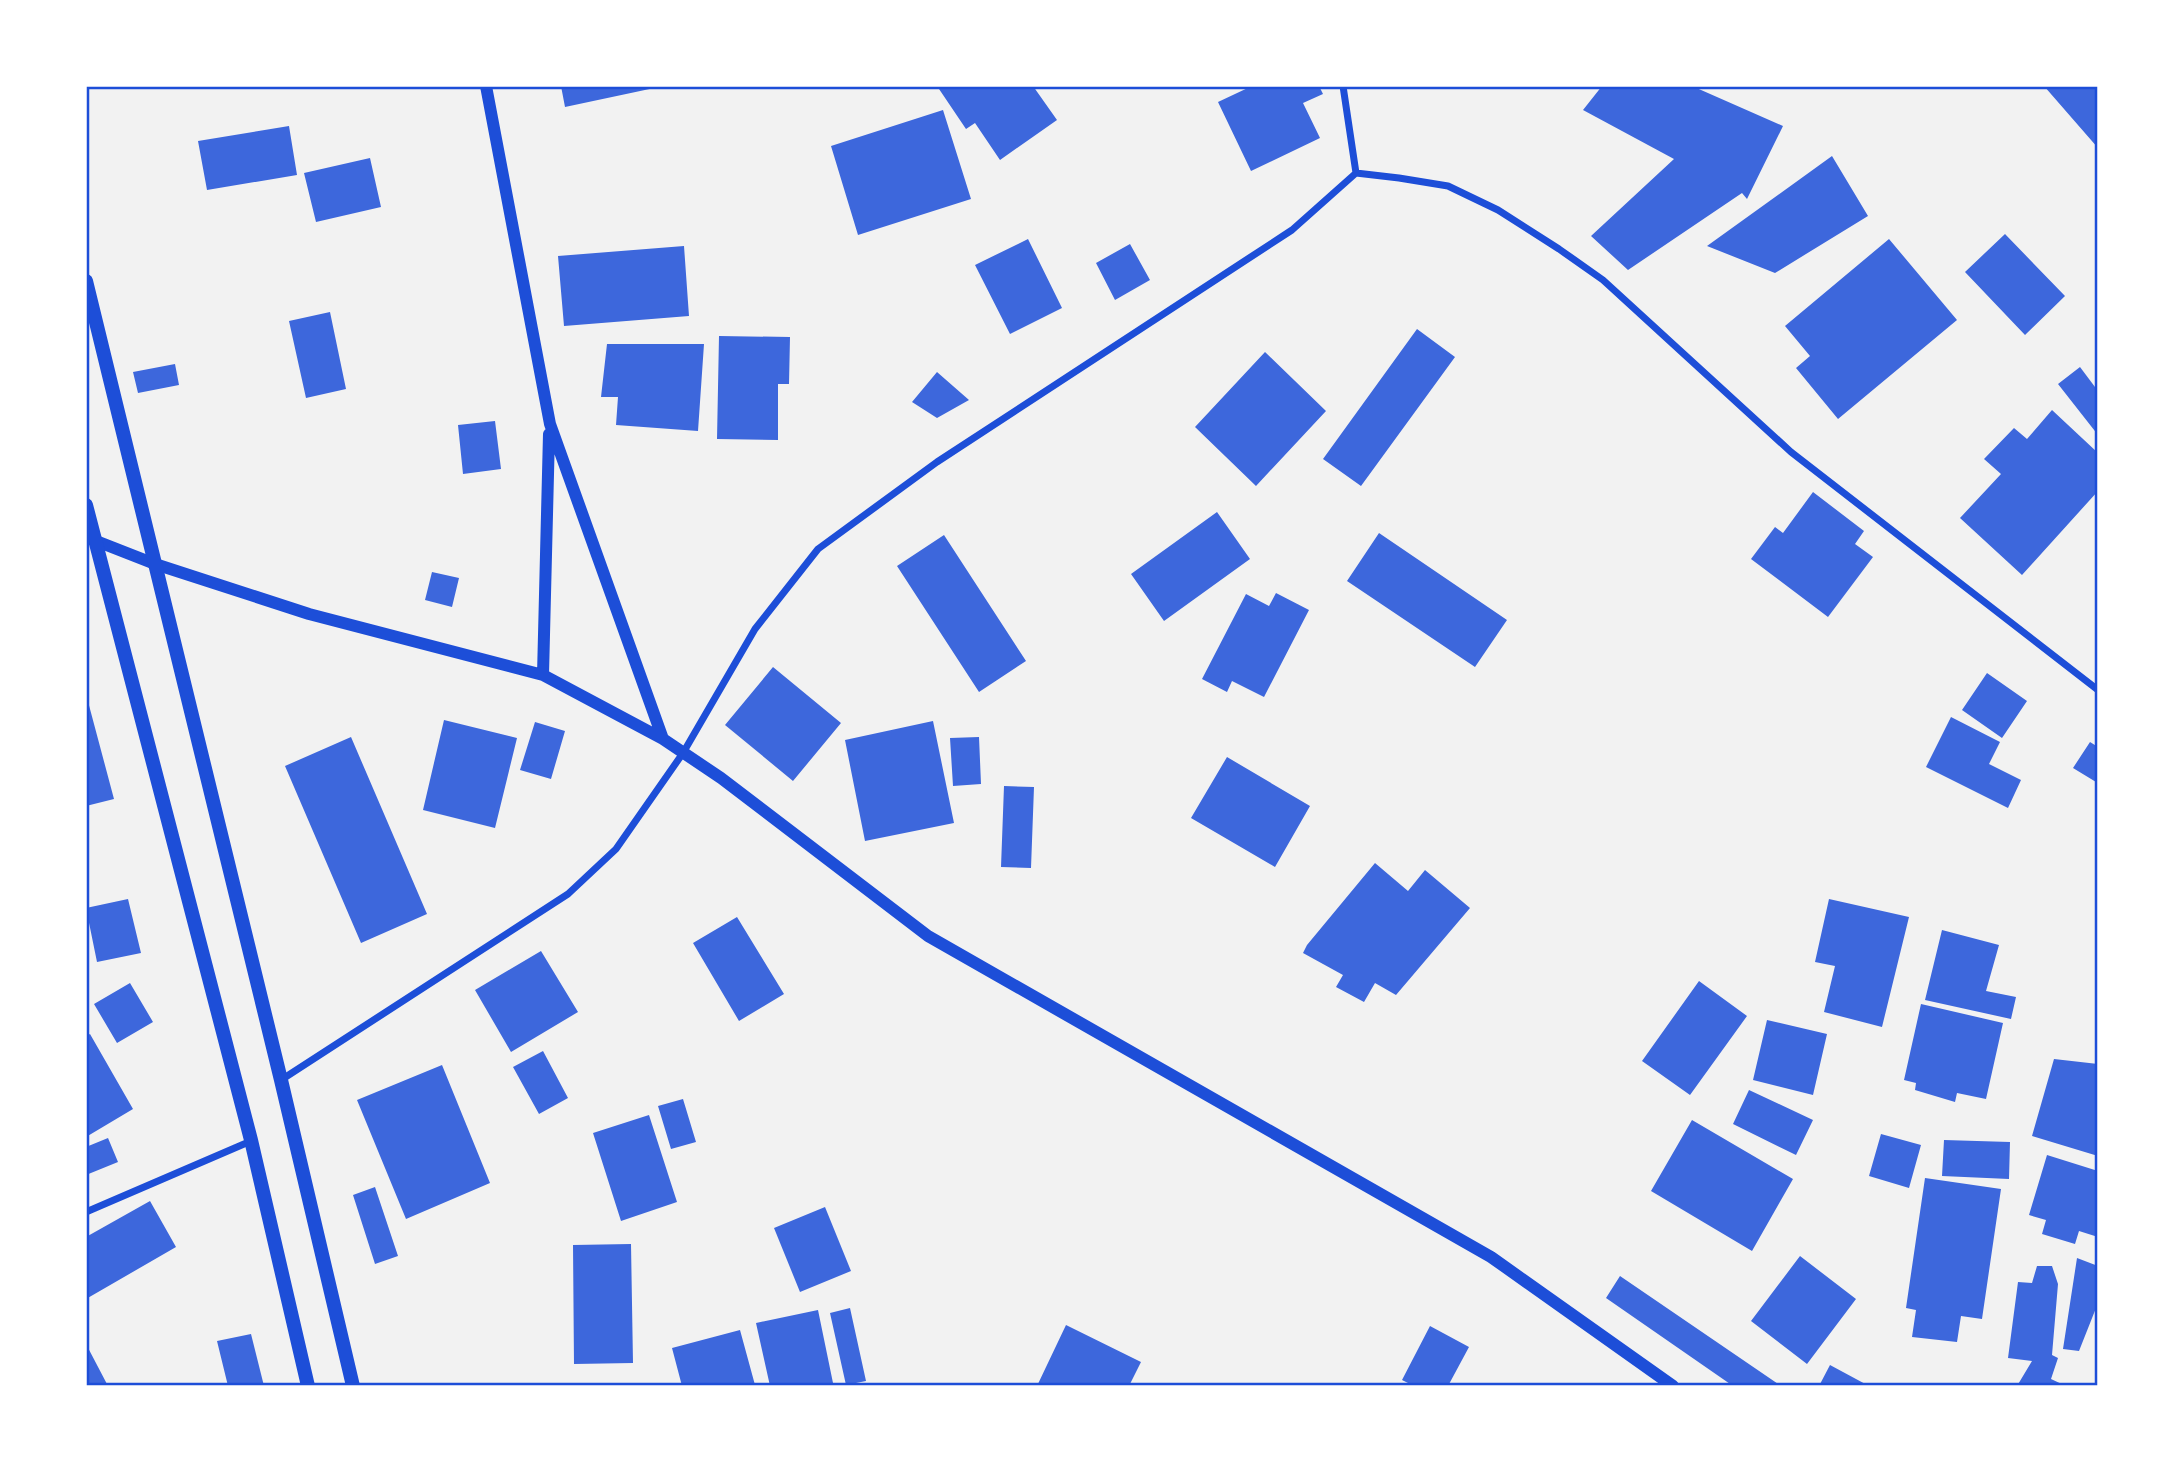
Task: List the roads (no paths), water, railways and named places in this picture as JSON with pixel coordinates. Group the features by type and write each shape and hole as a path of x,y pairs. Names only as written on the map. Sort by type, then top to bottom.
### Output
{"main road":[{"path":"86,281 353,1386"},
{"path":"86,505 90,538 251,1140 308,1386"}],"street":[{"path":"486,86 550,424 663,739"},
{"path":"1343,86 1356,173"},
{"path":"281,1080 568,894 616,849 683,752 755,629 818,549 937,462 1292,230 1356,173 1448,186 1497,209 1559,249 1603,280 1791,452 2098,690"},
{"path":"543,675 550,424"},
{"path":"90,538 155,564 309,614 543,675 663,739 732,787 928,936 1491,1257 1673,1386"},
{"path":"86,1212 251,1140"}]}
